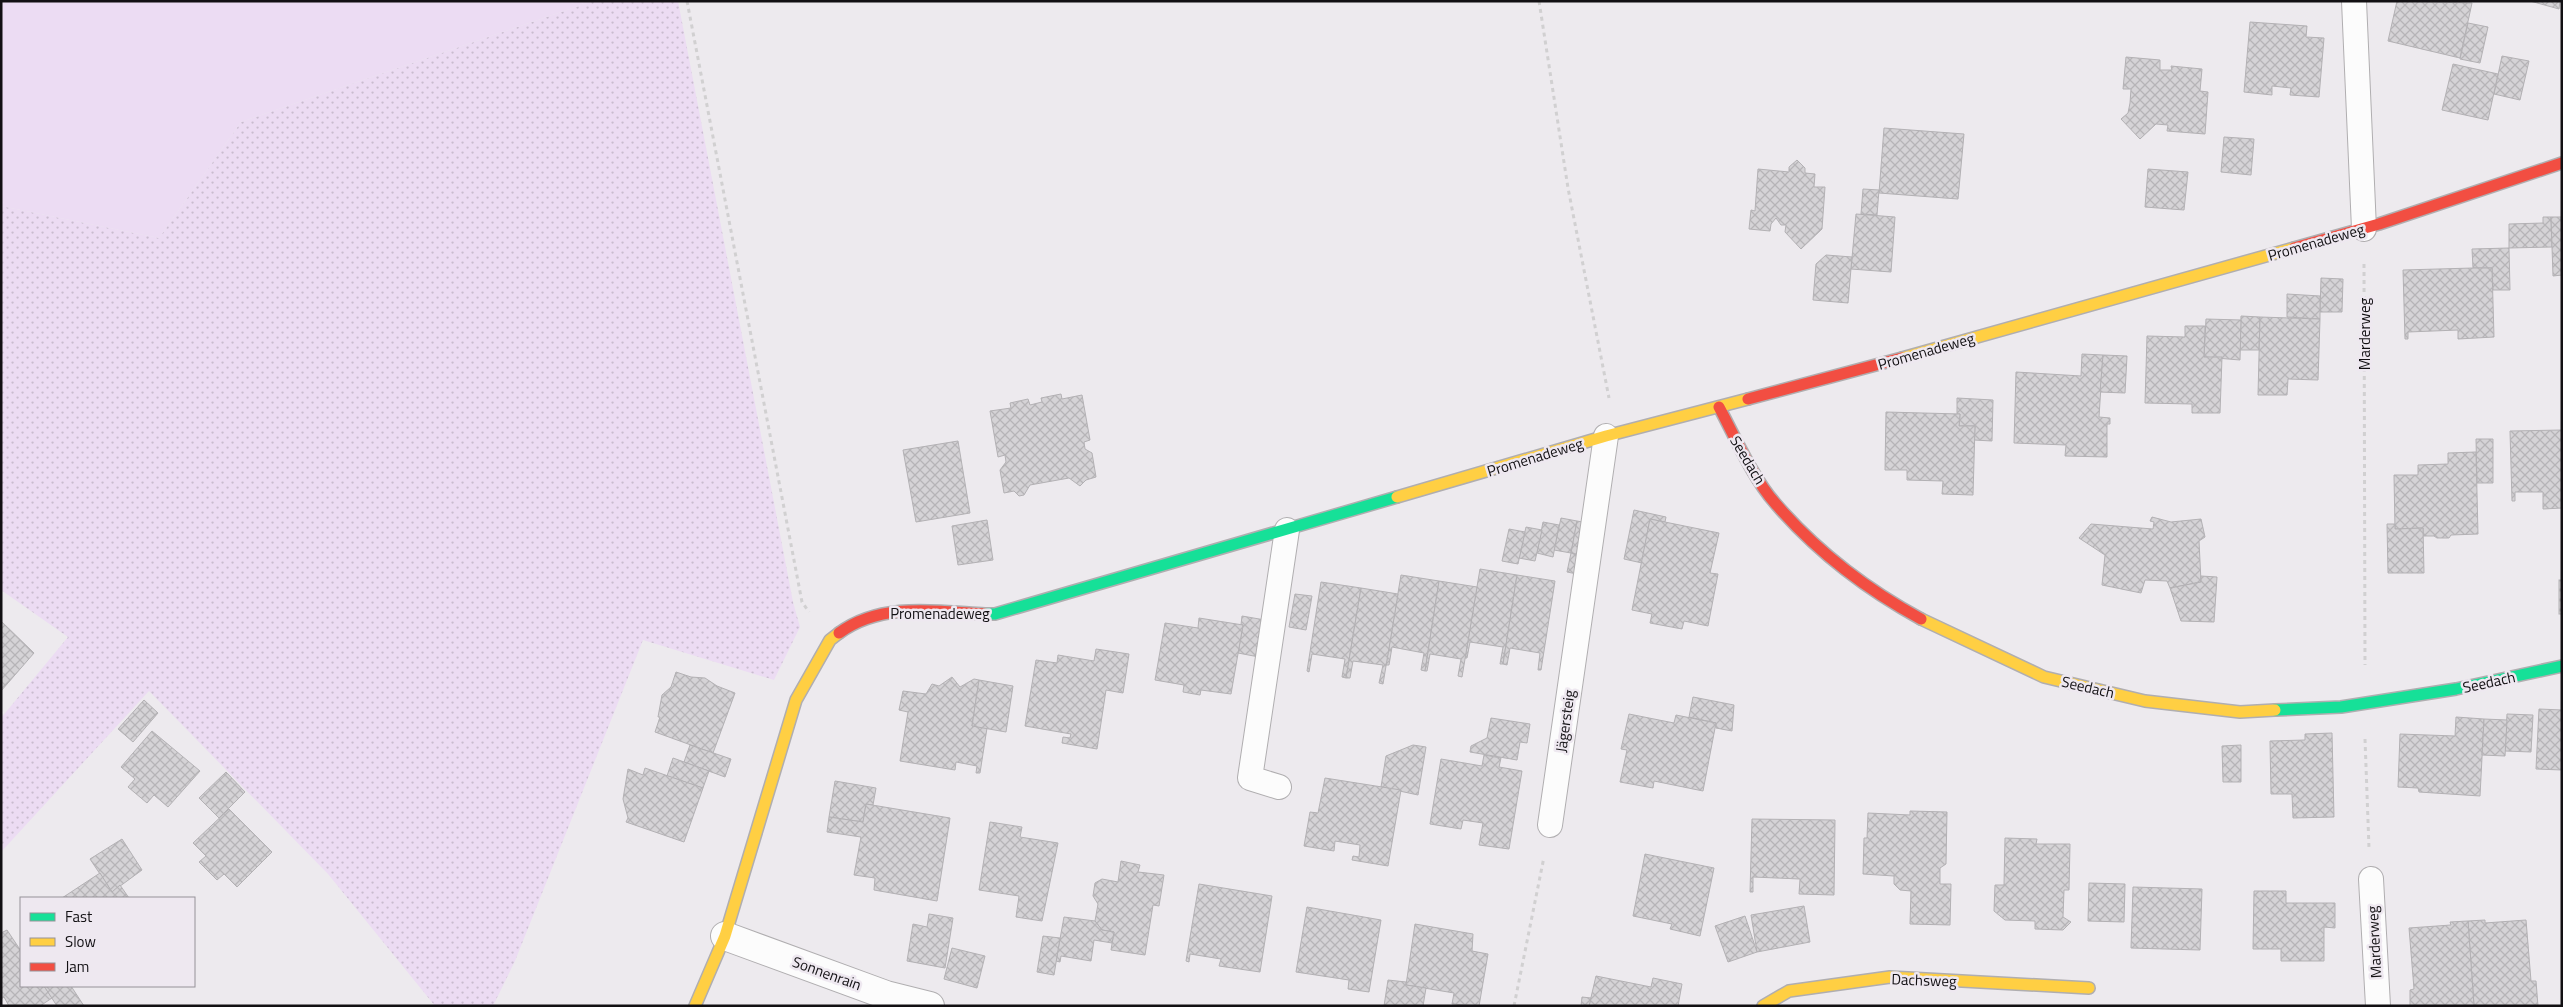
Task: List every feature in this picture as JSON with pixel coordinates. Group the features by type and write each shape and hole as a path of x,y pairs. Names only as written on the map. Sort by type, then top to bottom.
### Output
{"street":[{"name":"Promenadeweg","path":"695,1006 725,936 796,700 830,640 850,625 876,614 909,610 995,614 1606,436 1719,407 2364,228 2562,164"},
{"name":"Seedach","path":"1719,407 1740,447 1774,502 1832,561 1883,598 1942,630 2044,677 2145,701 2240,712 2341,707 2456,689 2562,666"},
{"name":"Sonnenrain","path":"725,936 886,995 930,1006"},
{"name":"Dachsweg","path":"1763,1006 1789,991 1890,977 2089,988"}],"lane":[{"path":"2354,1 2364,228"},
{"name":"Jägersteig","path":"1550,825 1606,436"},
{"path":"1279,787 1250,778 1287,530"},
{"name":"Marderweg","path":"2371,879 2378,1006"}],"path":[{"path":"687,1 802,602 830,640"},
{"path":"1539,1 1568,188 1610,404 1606,436"},
{"name":"Marderweg","path":"2364,228 2365,667"},
{"path":"2364,732 2371,879"},
{"path":"1514,1006 1550,825"}],"shaded area":[{"path":"1,1 593,1 241,122 159,238 1,206"},
{"path":"593,1 678,1 793,602 800,627 774,680 643,640 515,961 493,1006 435,1006 328,874 149,691 1,852 1,718 68,637 1,590 1,206 159,238 241,122"}],"building":[{"path":"2397,1 2472,3 2460,58 2388,41"},
{"path":"2530,1 2560,1 2559,9"},
{"path":"2250,22 2307,26 2306,37 2324,38 2319,97 2290,95 2291,88 2272,86 2272,95 2244,92"},
{"path":"2468,23 2488,27 2480,63 2460,59"},
{"path":"2502,56 2529,61 2520,100 2494,94"},
{"path":"2126,57 2160,60 2160,70 2172,70 2171,66 2202,69 2200,91 2208,92 2205,134 2167,131 2168,125 2156,124 2140,139 2121,119 2128,113 2130,103 2131,89 2123,89"},
{"path":"2453,64 2498,74 2488,120 2442,110"},
{"path":"1884,128 1964,134 1958,199 1879,193"},
{"path":"2224,137 2254,139 2251,175 2221,172"},
{"path":"1797,160 1805,168 1805,173 1815,174 1814,187 1825,187 1822,229 1801,249 1785,232 1786,225 1781,225 1776,218 1771,224 1770,231 1749,229 1751,210 1755,211 1758,169 1789,172 1789,167"},
{"path":"2148,169 2188,172 2184,210 2145,207"},
{"path":"1863,189 1879,190 1877,215 1861,214"},
{"path":"1856,214 1895,217 1891,272 1851,269"},
{"path":"2543,217 2551,217 2552,247 2509,248 2509,224 2543,223"},
{"path":"2551,217 2562,217 2562,275 2553,276"},
{"path":"2509,248 2510,290 2493,290 2492,268 2473,268 2472,249"},
{"path":"1826,255 1852,257 1848,303 1813,300 1816,264"},
{"path":"2492,268 2494,337 2458,339 2458,330 2408,332 2408,339 2405,339 2403,270"},
{"path":"2321,278 2343,279 2342,312 2320,312"},
{"path":"2287,294 2320,296 2320,319 2287,317"},
{"path":"2241,316 2260,317 2259,350 2240,350"},
{"path":"2260,317 2320,319 2318,380 2288,379 2287,395 2258,395"},
{"path":"2206,319 2241,320 2240,360 2204,357"},
{"path":"2185,326 2205,326 2204,357 2222,357 2220,413 2192,413 2192,404 2145,403 2147,336 2185,337"},
{"path":"2082,354 2103,355 2099,417 2110,418 2110,424 2107,424 2107,457 2065,456 2066,445 2014,443 2016,372 2081,376"},
{"path":"2103,355 2127,356 2125,393 2100,392"},
{"path":"1061,394 1062,399 1082,395 1090,440 1084,442 1085,449 1092,453 1096,477 1086,480 1080,486 1069,478 1030,485 1024,495 1019,496 1014,491 1004,493 1000,470 1006,462 1005,455 998,457 990,411 1011,408 1010,403 1028,399 1030,405 1042,402 1041,398"},
{"path":"1957,398 1993,400 1992,441 1974,440 1975,426 1959,426 1960,414 1957,414"},
{"path":"1886,412 1960,414 1959,426 1975,426 1973,495 1942,494 1943,481 1907,480 1907,470 1885,470"},
{"path":"2562,430 2562,508 2543,509 2543,492 2515,492 2515,501 2512,501 2510,431"},
{"path":"2476,439 2493,439 2493,483 2477,483"},
{"path":"958,441 970,513 916,522 903,450"},
{"path":"2476,452 2478,534 2451,535 2449,538 2437,538 2434,536 2423,536 2423,528 2395,529 2394,475 2418,475 2418,465 2448,464 2448,453"},
{"path":"1634,510 1666,517 1665,522 1650,519 1642,563 1624,559"},
{"path":"2152,517 2171,522 2201,519 2205,537 2199,541 2201,582 2170,588 2167,581 2145,580 2141,593 2102,585 2105,555 2079,538 2091,524 2153,529 2154,522 2150,521"},
{"path":"1561,518 1577,521 1571,553 1554,550"},
{"path":"1650,519 1719,533 1710,573 1718,574 1708,626 1684,621 1682,629 1650,623 1652,614 1632,610"},
{"path":"987,520 993,560 958,565 952,526"},
{"path":"1577,521 1593,524 1586,557 1571,553"},
{"path":"1543,522 1559,525 1553,557 1537,553"},
{"path":"2387,524 2395,524 2395,529 2423,528 2424,573 2388,573"},
{"path":"1526,527 1542,530 1535,561 1519,558"},
{"path":"1509,529 1525,532 1518,564 1502,561"},
{"path":"1571,553 1586,557 1582,575 1567,572"},
{"path":"1480,569 1517,575 1503,664 1500,664 1503,647 1470,642 1467,658 1465,658"},
{"path":"1401,575 1439,581 1425,671 1421,670 1424,653 1392,647 1389,665 1386,665"},
{"path":"1517,575 1555,581 1541,670 1538,670 1540,653 1510,648 1507,665 1503,664"},
{"path":"2201,576 2217,577 2214,622 2181,621 2170,588 2201,582"},
{"path":"2559,580 2562,580 2562,614 2559,614"},
{"path":"1439,581 1477,587 1462,677 1458,676 1461,659 1430,654 1427,671 1425,671"},
{"path":"1321,582 1361,588 1346,678 1342,677 1345,659 1312,654 1309,672 1307,671"},
{"path":"1361,588 1398,594 1383,684 1379,683 1383,665 1353,661 1350,678 1346,678"},
{"path":"1295,594 1312,596 1306,630 1289,627"},
{"path":"1242,616 1265,620 1259,657 1238,653 1243,625 1241,625"},
{"path":"1199,618 1243,625 1231,694 1201,690 1200,695 1183,692 1184,685 1155,680 1165,623 1198,628"},
{"path":"1,621 34,653 1,691"},
{"path":"1096,649 1129,654 1123,693 1106,690 1097,749 1062,743 1063,737 1070,738 1071,734 1025,726 1036,660 1057,663 1058,655 1094,661"},
{"path":"676,672 691,677 705,678 717,686 735,693 713,753 655,732 660,717 658,717 662,695 671,687"},
{"path":"952,677 960,687 974,679 979,680 972,726 987,728 980,773 976,773 977,766 956,762 955,770 900,761 908,712 899,710 903,691 926,694 932,684 939,686"},
{"path":"979,680 1013,686 1006,732 972,726"},
{"path":"1693,697 1734,705 1732,731 1716,728 1716,723 1689,717"},
{"path":"144,700 158,713 133,742 118,729"},
{"path":"2539,709 2562,710 2562,770 2536,769"},
{"path":"1629,714 1674,723 1676,715 1716,723 1703,791 1654,781 1653,788 1620,782 1627,750 1621,749"},
{"path":"2507,714 2533,715 2531,752 2505,751"},
{"path":"2456,717 2484,719 2480,796 2419,792 2418,788 2398,787 2400,734 2455,736"},
{"path":"1491,718 1530,724 1527,743 1520,742 1517,760 1470,752 1471,746 1487,738"},
{"path":"2484,719 2507,720 2505,756 2482,755"},
{"path":"152,731 200,771 168,807 154,795 147,803 128,787 135,779 121,767"},
{"path":"2332,733 2334,817 2293,818 2292,794 2271,794 2270,741 2305,740 2305,734"},
{"path":"690,745 731,759 725,777 684,762"},
{"path":"1413,745 1426,747 1418,795 1381,787 1386,756"},
{"path":"2241,745 2241,782 2223,782 2222,746"},
{"path":"1484,755 1501,758 1499,767 1522,771 1509,849 1479,845 1483,823 1463,820 1461,829 1430,824 1441,759 1482,766"},
{"path":"673,758 709,771 703,788 667,776"},
{"path":"645,768 703,788 684,842 626,822 628,818 623,799 628,769 643,775"},
{"path":"226,772 245,792 219,818 199,798"},
{"path":"1325,778 1401,790 1388,866 1352,860 1353,856 1359,857 1360,845 1335,841 1334,851 1304,846 1310,812 1318,813"},
{"path":"835,781 876,788 873,805 866,804 863,822 829,817"},
{"path":"866,804 950,818 937,901 874,890 875,878 854,875 861,837 827,832 829,817 863,822"},
{"path":"229,809 272,852 237,887 224,874 217,880 199,862 206,856 193,843"},
{"path":"1910,811 1947,812 1946,864 1940,868 1940,884 1951,884 1950,925 1910,924 1911,891 1900,890 1894,884 1894,876 1863,874 1864,838 1867,838 1868,813 1910,815"},
{"path":"1752,819 1835,820 1834,895 1799,894 1800,879 1753,877 1753,892 1750,892"},
{"path":"990,822 1022,827 1020,837 1058,843 1042,921 1016,917 1019,896 979,890"},
{"path":"2005,838 2037,839 2036,844 2070,844 2069,890 2064,890 2063,917 2071,922 2063,930 2035,929 2035,921 2005,920 1994,911 1995,885 2004,885"},
{"path":"122,839 142,870 112,892 90,859"},
{"path":"1645,854 1714,868 1700,936 1670,929 1672,924 1633,916"},
{"path":"1121,861 1140,865 1138,872 1164,875 1159,906 1153,905 1145,955 1111,950 1114,932 1102,930 1095,921 1098,904 1093,896 1095,883 1102,879 1118,882"},
{"path":"100,873 112,892 120,885 128,897 64,897"},
{"path":"2089,883 2125,884 2124,922 2088,921"},
{"path":"1199,884 1272,896 1260,972 1219,966 1221,959 1190,954 1189,962 1186,961"},
{"path":"2133,887 2202,889 2200,950 2131,948"},
{"path":"2254,891 2286,891 2286,903 2335,903 2335,928 2324,927 2324,961 2281,961 2281,949 2253,949"},
{"path":"1804,906 1810,942 1757,952 1751,915"},
{"path":"1307,907 1381,920 1369,992 1348,989 1349,980 1296,972"},
{"path":"929,914 953,918 945,968 907,961 913,924 927,927"},
{"path":"1745,916 1757,952 1728,962 1715,926"},
{"path":"1064,917 1095,921 1102,930 1114,932 1112,943 1094,940 1091,961 1061,956 1060,962 1056,961"},
{"path":"2485,920 2485,923 2526,920 2531,981 2536,981 2538,1006 2474,1006 2468,921"},
{"path":"2468,921 2474,1006 2410,1006 2410,990 2414,989 2409,928 2451,925 2450,922"},
{"path":"1415,924 1473,934 1472,951 1488,954 1479,1006 1452,1004 1454,993 1406,985"},
{"path":"7,930 20,950 20,987 45,987 52,998 40,1006 9,1006 4,997 1,999 1,933"},
{"path":"1043,936 1060,938 1054,975 1037,972"},
{"path":"952,948 985,956 977,988 944,979"},
{"path":"1596,976 1651,987 1653,978 1682,984 1678,1006 1589,1006"},
{"path":"1388,980 1406,982 1406,985 1426,988 1423,1006 1384,1006"},
{"path":"45,987 72,987 84,1006 57,1006"},
{"path":"1582,997 1591,998 1589,1006 1581,1006"}],"traffic: fast":[{"path":"985,614 995,614 1397,497"},
{"path":"2275,710 2341,707 2456,689 2562,666"}],"traffic: slow":[{"path":"1902,358 2294,248"},
{"path":"1397,497 1606,436 1748,399"},
{"path":"1921,619 2044,677 2145,701 2240,712 2275,710"},
{"path":"695,1006 725,936 796,700 830,640 839,633"},
{"path":"1763,1006 1789,991 1890,977 2089,988"}],"traffic: jam":[{"path":"2294,248 2379,224 2562,163"},
{"path":"1748,399 1902,358"},
{"path":"1719,407 1759,482 1791,521 1825,553 1861,582 1921,619"},
{"path":"839,633 855,623 890,613 928,611 985,614"}]}
